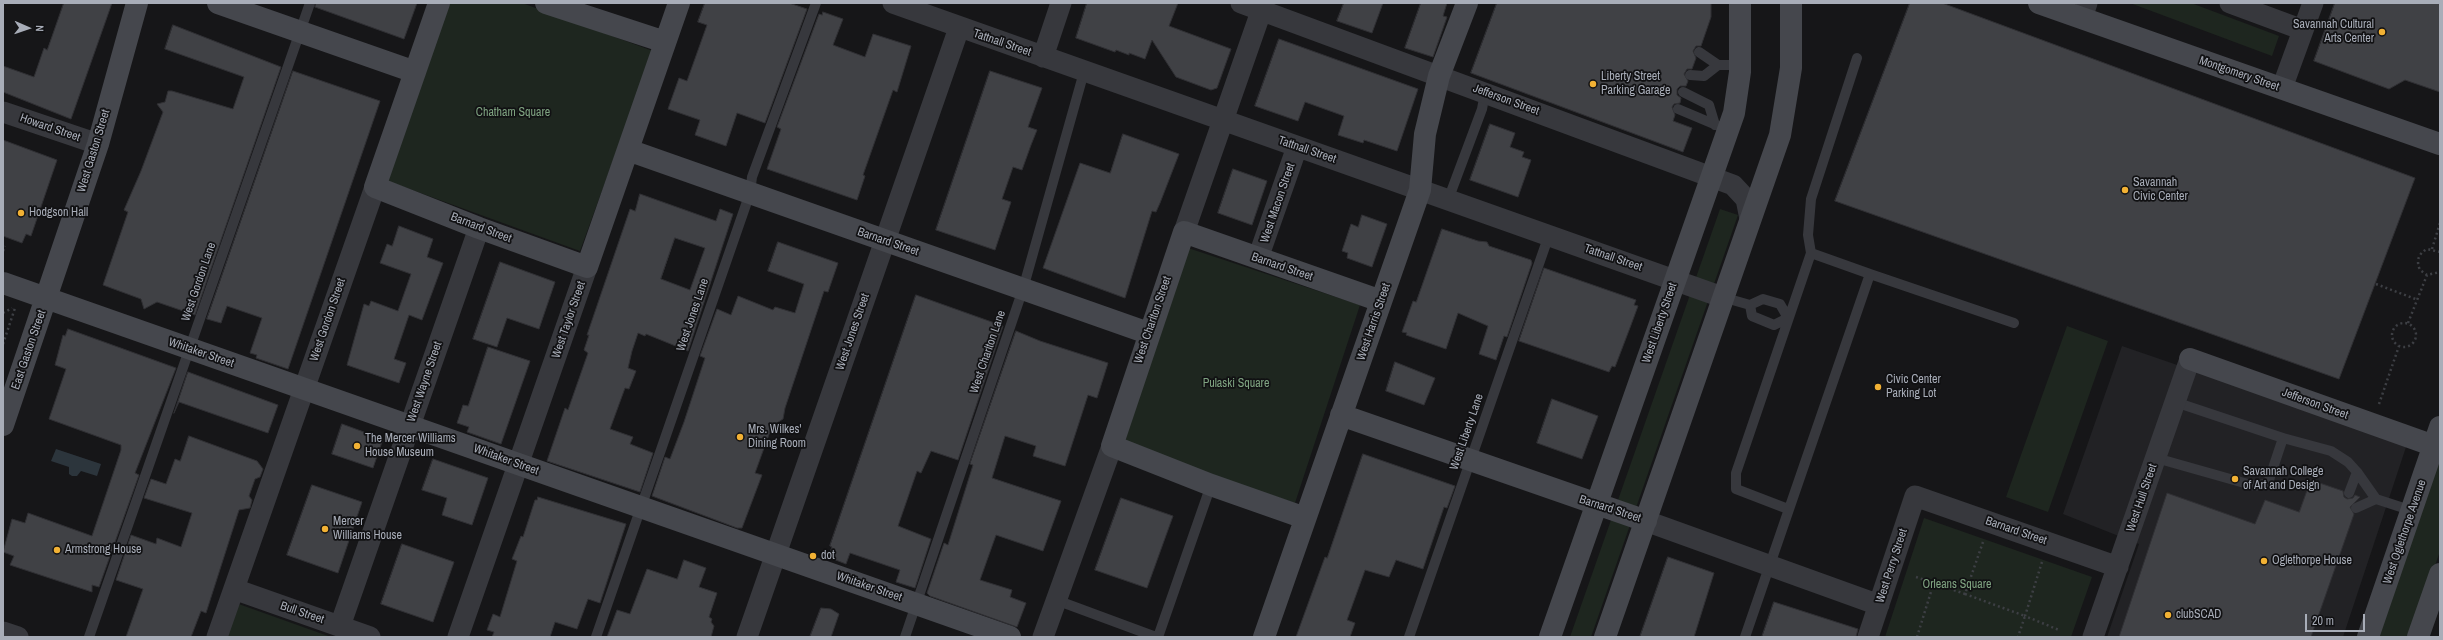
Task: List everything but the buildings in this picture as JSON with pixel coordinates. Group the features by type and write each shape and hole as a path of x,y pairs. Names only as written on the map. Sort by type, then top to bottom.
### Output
{"street":[{"name":"West Gaston Street","path":"47,298 98,144 137,3"},
{"path":"218,3 415,72"},
{"name":"West Gordon Street","path":"217,637 439,3"},
{"name":"West Taylor Street","path":"458,637 679,3"},
{"name":"Tattnall Street","path":"893,3 959,28 1722,297"},
{"path":"1043,57 1061,3"},
{"name":"Jefferson Street","path":"1241,3 1262,6 1439,76 1733,185 1746,199 1750,219"},
{"name":"West Harris Street","path":"1264,637 1420,190 1425,134 1439,76 1467,3"},
{"name":"West Liberty Street","path":"1550,637 1595,505 1712,177 1721,128 1734,113 1740,65 1740,3"},
{"path":"1605,637 1722,297 1780,135 1791,68 1791,3"},
{"name":"Montgomery Street","path":"2039,3 2085,11 2282,88 2440,144"},
{"path":"2230,3 2303,30"},
{"path":"2282,88 2313,3"},
{"path":"558,5 665,42"},
{"name":"West Charlton Street","path":"1042,637 1112,446 1148,333 1262,6"},
{"name":"West Jones Street","path":"747,637 959,28"},
{"name":"Howard Street","path":"3,112 98,144"},
{"name":"West Macon Street","path":"1258,258 1297,147"},
{"name":"Barnard Street","path":"628,150 1148,333"},
{"name":"Barnard Street","path":"375,187 479,228 587,267"},
{"name":"West Wayne Street","path":"340,626 479,228"},
{"name":"Barnard Street","path":"1184,232 1381,301"},
{"name":"Whitaker Street","path":"3,283 776,555 917,603 1010,637"},
{"name":"East Gaston Street","path":"3,425 47,298"},
{"name":"Jefferson Street","path":"2190,359 2438,440"},
{"name":"West Hull Street","path":"2093,637 2190,359"},
{"name":"Barnard Street","path":"1341,415 1595,505 1646,521 1879,605"},
{"name":"West Oglethorpe Avenue","path":"2368,637 2438,440"},
{"path":"1112,446 1211,485 1305,518"},
{"name":"Barnard Street","path":"1914,496 2118,567"},
{"name":"West Perry Street","path":"1868,637 1914,496"},
{"path":"2418,637 2440,574"},
{"name":"Bull Street","path":"234,589 370,637"},
{"path":"3,632 18,637"}],"lane":[{"name":"West Gordon Lane","path":"89,637 310,3"},
{"name":"West Jones Lane","path":"596,637 750,193 752,177 816,3"},
{"path":"1699,52 1718,65 1740,65"},
{"path":"1788,509 1736,489 1736,478 1788,318 1811,253 1808,235 1810,199 1858,58"},
{"path":"1690,75 1704,76 1718,65"},
{"name":"West Charlton Lane","path":"905,637 1023,289 1084,72"},
{"path":"1684,92 1709,105 1721,128"},
{"path":"1448,200 1482,109 1485,93"},
{"path":"1678,109 1721,128"},
{"name":"West Liberty Lane","path":"1409,637 1549,236"},
{"path":"1811,253 2014,323"},
{"path":"1745,637 1870,274"},
{"path":"1722,297 1750,305 1763,299 1780,304 1788,318"},
{"path":"1750,305 1752,316 1774,324 1788,318"},
{"path":"2175,402 2283,438 2331,451 2348,462 2376,499 2413,511"},
{"path":"2156,458 2255,486 2263,486 2268,483 2283,438"},
{"path":"2349,493 2357,472"},
{"path":"1056,600 1157,637 1211,485"},
{"path":"2356,508 2376,499"}],"path":[{"path":"2432,249 2440,223"},
{"path":"3,251 5,246"},
{"path":"2440,252 2432,249 2420,254 2418,262 2420,270 2427,275 2440,272"},
{"path":"2408,323 2427,275"},
{"path":"2376,284 2418,300"},
{"path":"3,344 16,306"},
{"path":"2401,322 2408,323 2415,329 2416,337 2408,347 2399,346 2393,341 2392,330 2401,322"},
{"path":"2379,404 2399,346"},
{"path":"1965,594 1984,539"},
{"path":"2018,637 2048,542"},
{"path":"1916,577 1934,582 2059,630"},
{"path":"1917,637 1934,582"}],"shaded area":[{"name":"Savannah College of Art and Design","path":"2122,346 2407,444 2343,637 2107,637 2139,544 2063,514"},
{"path":"56,449 101,464 97,476 81,471 77,476 72,476 69,474 69,467 51,461"}],"green space":[{"name":"Chatham Square","path":"433,3 522,3 653,51 580,251 371,175"},
{"path":"2130,3 2191,3 2279,36 2272,56"},
{"path":"1720,209 1738,215 1591,637 1570,637"},
{"name":"Pulaski Square","path":"1182,246 1360,305 1295,503 1117,444"},
{"path":"2067,326 2108,341 2048,512 2006,497"},
{"path":"2440,435 2440,551 2411,637 2368,637"},
{"name":"Orleans Square","path":"1924,518 2092,577 2071,637 1885,637"},
{"path":"233,602 331,637 220,637"}],"place":[{"name":"Savannah Cultural Arts Center","path":"2382,32"},
{"name":"Liberty Street Parking Garage","path":"1593,84"},
{"name":"Savannah Civic Center","path":"2125,190"},
{"name":"Hodgson Hall","path":"21,213"},
{"name":"Civic Center Parking Lot","path":"1878,387"},
{"name":"Mrs. Wilkes' Dining Room","path":"740,437"},
{"name":"The Mercer Williams House Museum","path":"357,446"},
{"name":"Savannah College of Art and Design","path":"2235,479"},
{"name":"Mercer Williams House","path":"325,529"},
{"name":"Armstrong House","path":"57,550"},
{"name":"dot","path":"813,556"},
{"name":"Oglethorpe House","path":"2264,561"},
{"name":"clubSCAD","path":"2168,615"}]}
